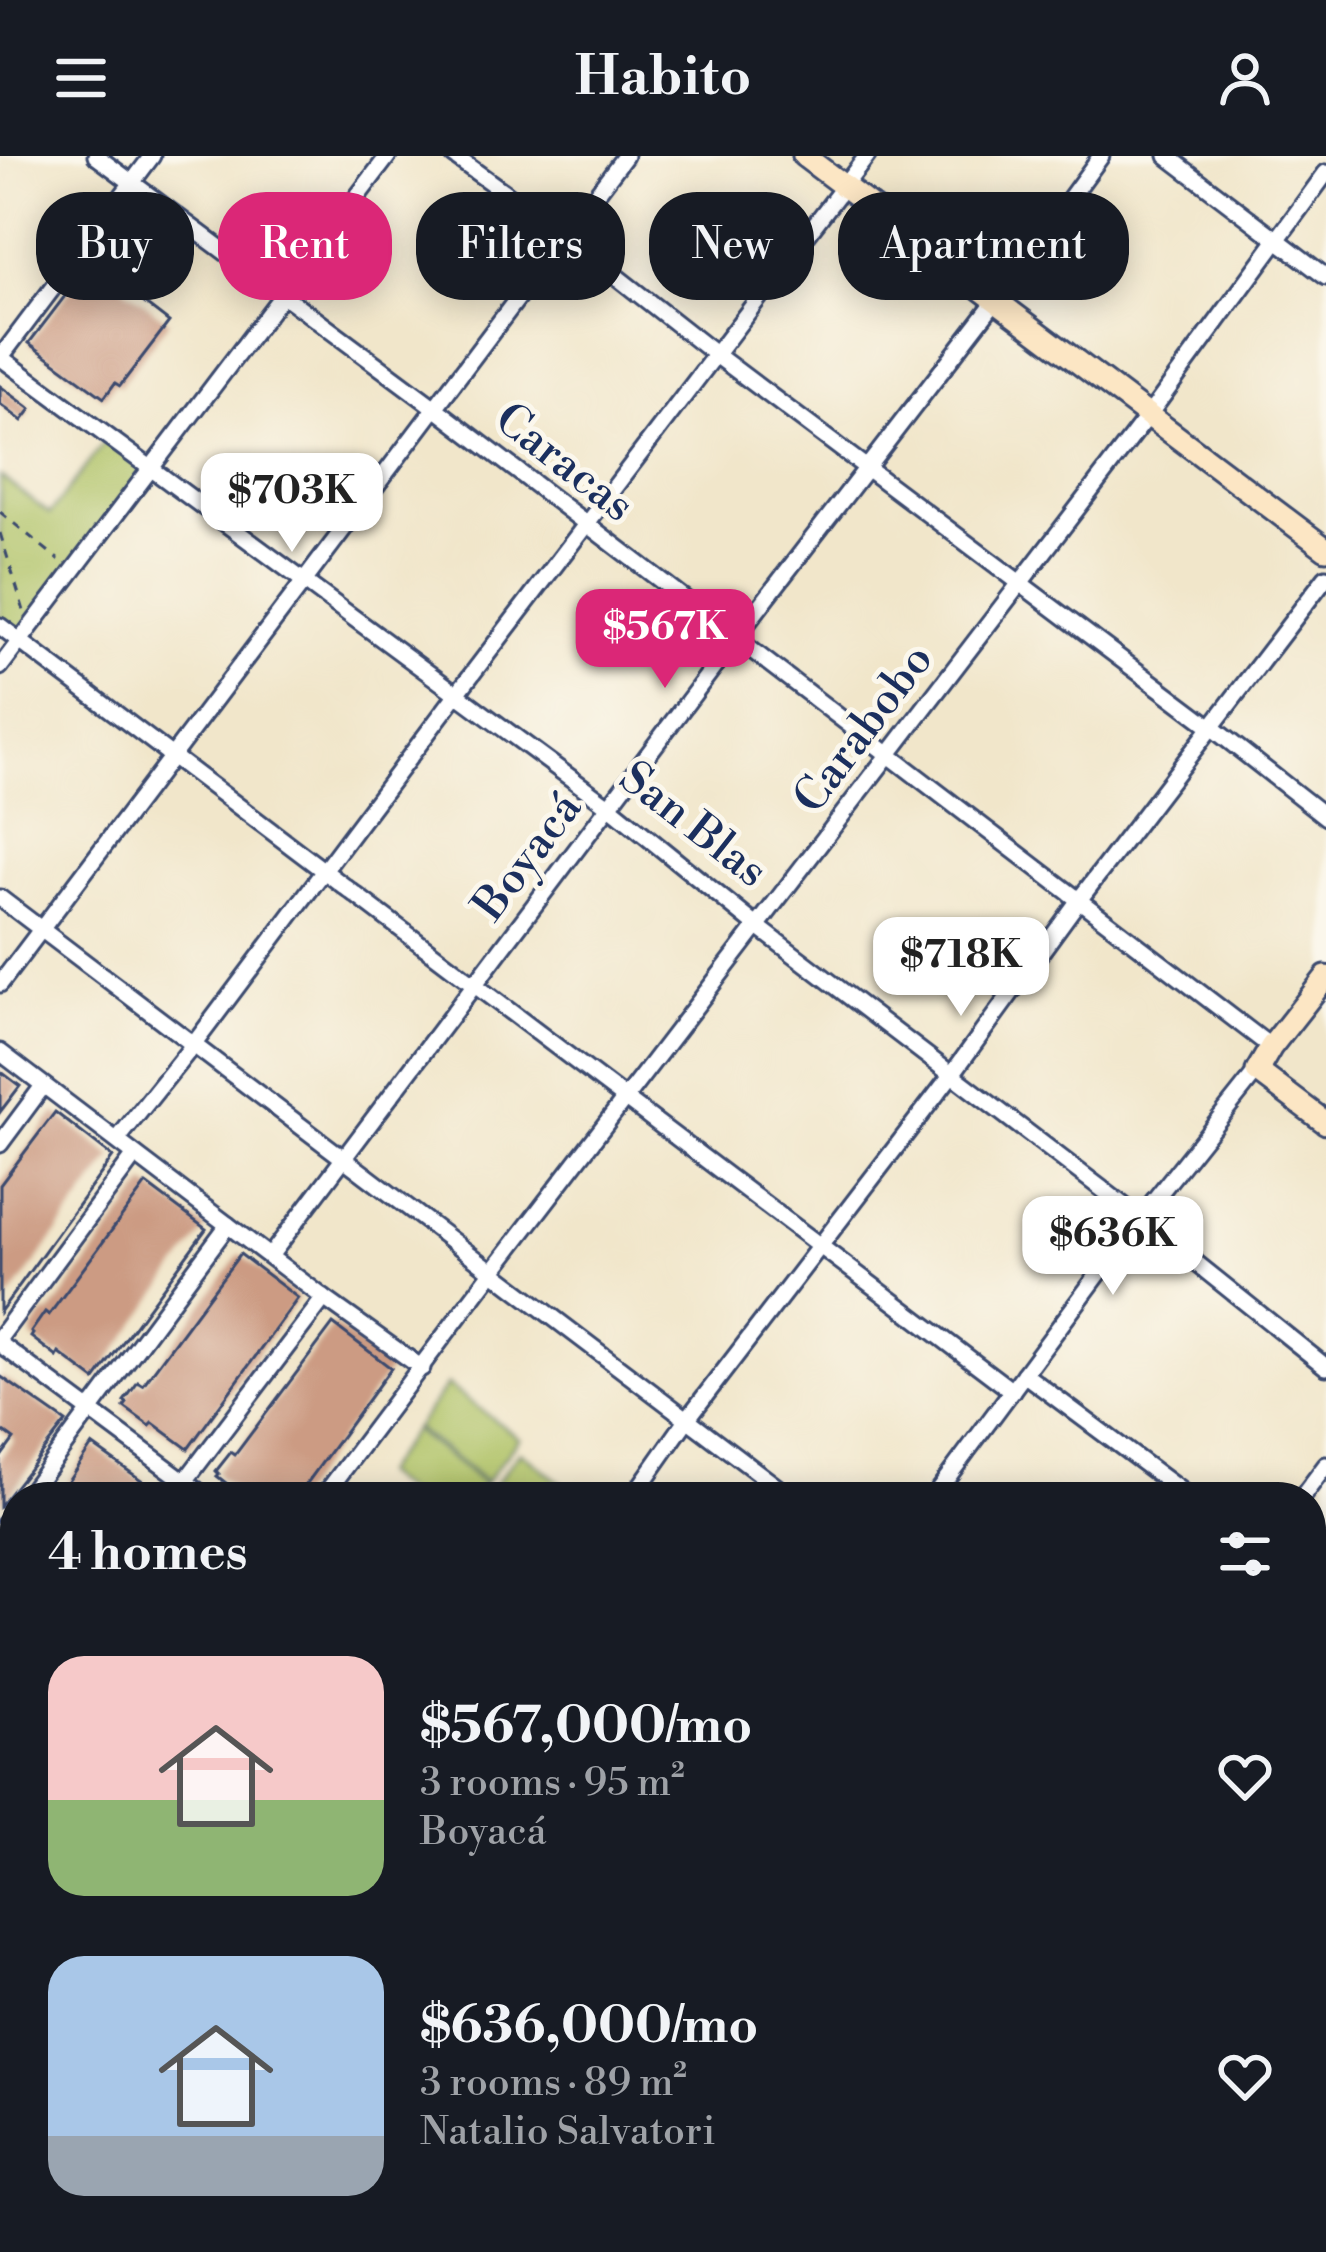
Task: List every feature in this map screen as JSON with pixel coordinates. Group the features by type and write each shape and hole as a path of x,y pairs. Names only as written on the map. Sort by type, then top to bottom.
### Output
{"street":[{"name":"Caracas","path":"96,156 218,247"},
{"path":"0,357 152,156"},
{"path":"361,192 388,156"},
{"path":"454,156 504,192"},
{"path":"598,192 625,156"},
{"path":"805,156 851,192"},
{"path":"117,1140 866,156"},
{"name":"Boyacá","path":"1075,192 1101,156"},
{"path":"1167,156 1326,277"},
{"name":"Carabobo","path":"335,1482 1148,416 1326,173"},
{"path":"625,283 1326,818"},
{"path":"0,667 278,300"},
{"name":"Caracas","path":"289,300 1271,1047"},
{"path":"0,985 517,300"},
{"path":"996,300 1326,549"},
{"name":"Boyacá","path":"270,1256 996,300"},
{"name":"San Blas","path":"0,357 610,807 1326,1367"},
{"path":"643,1482 1326,577"},
{"path":"0,626 24,634 172,756 1012,1391"},
{"path":"0,898 771,1482"},
{"path":"944,1482 1326,977"},
{"path":"0,1052 422,1368"},
{"path":"1257,1071 1326,1123"},
{"path":"0,1144 43,1085"},
{"path":"135,1155 0,1341 91,1412 185,1481 324,1298"},
{"path":"37,1482 228,1225"},
{"path":"1024,1375 1169,1482"}],"path":[{"path":"1,515 72,571"},
{"path":"0,532 24,634"}],"green space":[{"path":"108,437 150,469 19,641 0,626 0,476 50,514"},
{"path":"447,1385 519,1438 486,1482 415,1428"},
{"path":"413,1430 481,1482 391,1482 381,1474"},
{"path":"520,1451 560,1482 496,1482"}],"building":[{"path":"62,300 140,300 169,322 120,386 115,383 104,398 29,343"},
{"path":"0,386 31,409 22,421 0,404"},
{"path":"0,1071 20,1086 0,1112"},
{"path":"55,1112 113,1157 0,1312 0,1185"},
{"path":"146,1184 206,1229 95,1380 59,1353 57,1357 31,1337 31,1332 45,1312 49,1315"},
{"path":"240,1254 298,1298 188,1449 124,1407 124,1401 138,1382 143,1385"},
{"path":"333,1324 391,1368 308,1482 225,1482 216,1471 231,1452 235,1455"},
{"path":"0,1376 66,1422 19,1482 0,1482 0,1458 14,1439 0,1429"},
{"path":"92,1445 144,1482 67,1482"}]}
